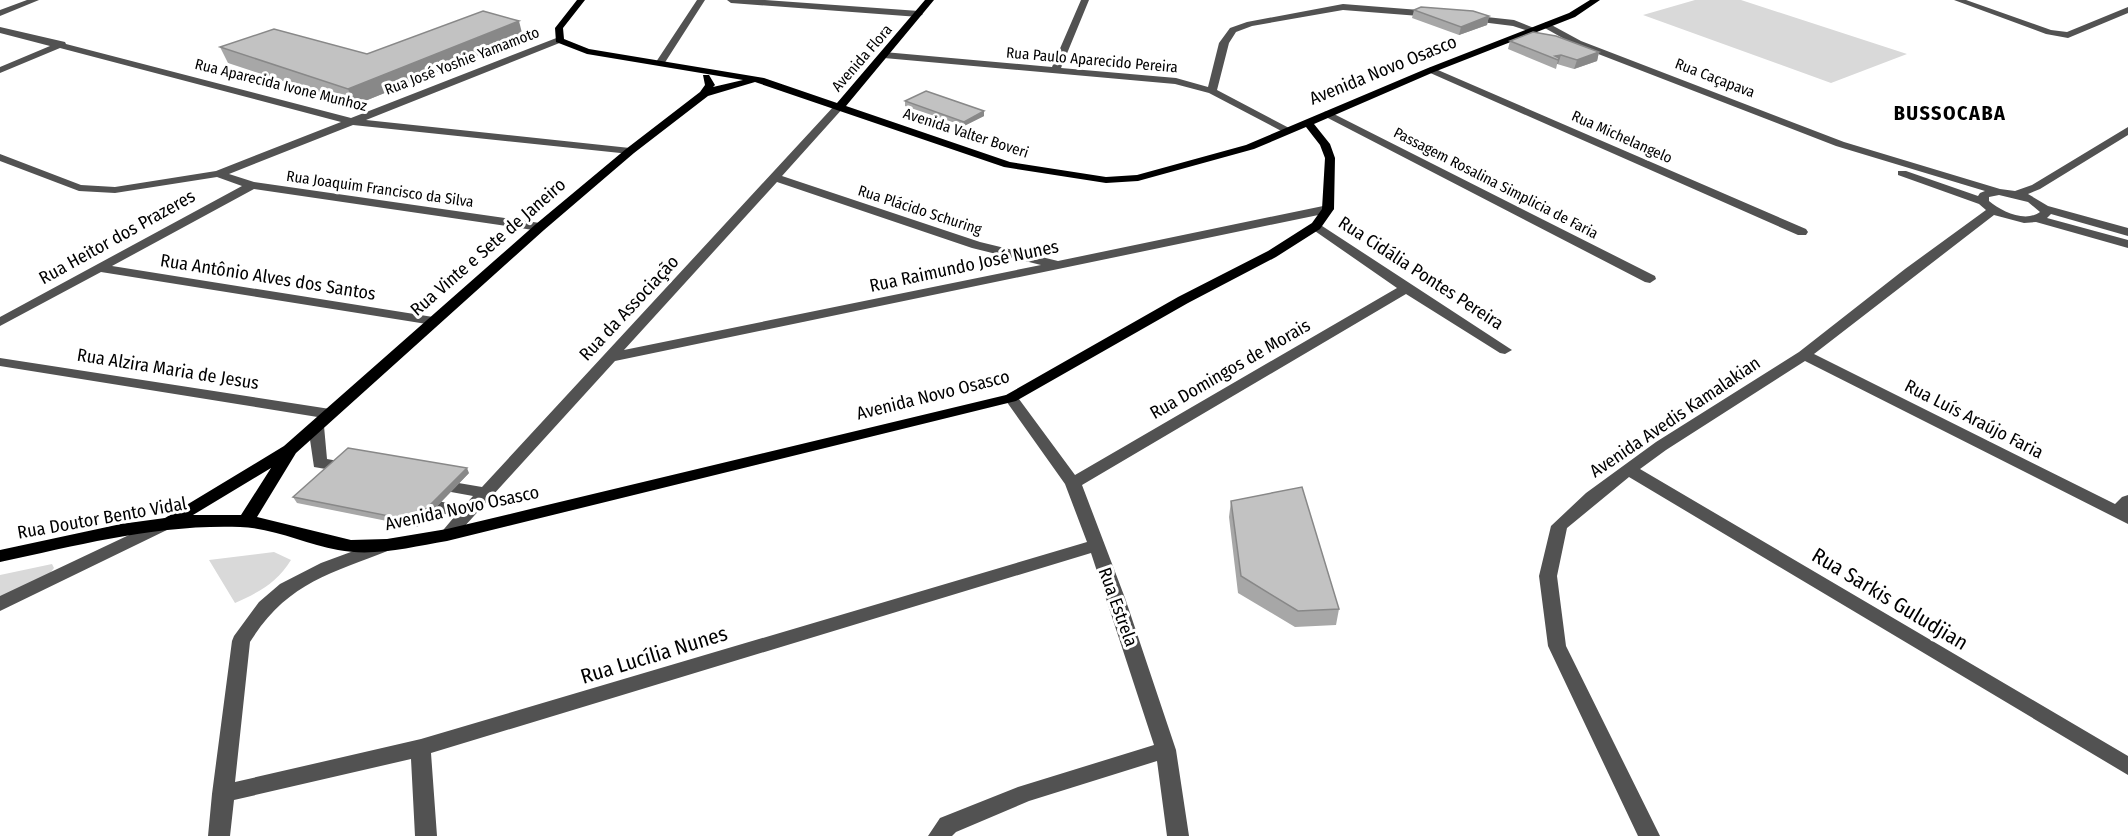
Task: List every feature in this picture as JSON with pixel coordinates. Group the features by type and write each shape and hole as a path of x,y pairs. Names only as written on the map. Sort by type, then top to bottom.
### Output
{"main road":[{"path":"559,40 559,28 581,0"},
{"name":"Avenida Flora","path":"839,107 930,0"},
{"name":"Avenida Novo Osasco","path":"246,521 350,546 384,546 447,535 1011,398 1183,300 1272,254 1316,226 1328,209 1330,158 1325,144 1307,122 1431,70 1524,35 1542,35 1546,25 1572,15 1596,0"},
{"name":"Avenida Valter Boveri","path":"559,40 587,51 661,62 694,70 714,70 764,81 1008,165 1106,180 1138,178 1250,147 1307,122"},
{"name":"Avenida Valter Boveri","path":"694,70 706,77 791,90"},
{"path":"704,94 710,85 706,77"},
{"path":"737,83 764,81"},
{"name":"Rua Vinte e Sete de Janeiro","path":"168,523 290,450 433,321 630,151 704,94 737,83"},
{"name":"Rua Vinte e Sete de Janeiro","path":"246,521 290,450"},
{"name":"Rua Doutor Bento Vidal","path":"0,555 168,523 246,521"}],"street":[{"path":"0,13 36,0"},
{"path":"661,62 701,0"},
{"path":"731,0 919,14"},
{"path":"1054,71 1085,0"},
{"path":"1321,0 1343,7"},
{"path":"1958,0 2049,32 2068,35 2128,10"},
{"path":"1212,91 1224,43 1233,30 1250,24 1343,7 1386,4 1444,15"},
{"name":"Rua Caçapava","path":"1456,16 1514,22 1542,35 1578,43"},
{"name":"Rua Caçapava","path":"1546,25 1578,43 1840,144 2031,200 2041,214"},
{"name":"Rua Aparecida Ivone Munhoz","path":"0,30 62,44 349,121 630,151"},
{"name":"Rua José Yoshie Yamamoto","path":"0,157 79,188 115,190 218,174 559,40"},
{"path":"0,70 62,44"},
{"name":"Rua Paulo Aparecido Pereira","path":"884,55 1176,81 1212,91 1287,131"},
{"name":"Rua Michelangelo","path":"1431,70 1802,232"},
{"name":"Rua da Associação","path":"447,535 839,107"},
{"name":"Passagem Rosalina Simplicia de Faria","path":"1328,114 1650,279"},
{"path":"2016,195 2036,187 2128,130"},
{"path":"2114,139 2128,142"},
{"name":"Rua Caçapava","path":"1840,144 1864,157 1983,202 1993,210 2007,216"},
{"name":"Rua Joaquim Francisco da Silva","path":"218,174 252,185 540,227"},
{"path":"1932,184 1943,176"},
{"name":"Rua Plácido Schuring","path":"774,177 976,245 1058,264"},
{"name":"Rua Heitor dos Prazeres","path":"0,322 252,185"},
{"path":"2031,200 2036,187"},
{"path":"1983,202 1984,195 1999,192"},
{"name":"Rua Raimundo José Nunes","path":"607,358 1328,209"},
{"name":"Avenida Avedis Kamalakian","path":"1649,836 1557,646 1548,576 1559,526 1592,497 1661,446 1804,355 1909,272 1993,210"},
{"path":"2007,216 2041,214 2126,238"},
{"name":"Avenida Avedis Kamalakian","path":"1967,231 2007,216"},
{"name":"Rua Cidália Pontes Pereira","path":"1316,226 1406,288 1505,350"},
{"name":"Rua Antônio Alves dos Santos","path":"98,268 433,321"},
{"name":"Rua Domingos de Morais","path":"1073,483 1406,288"},
{"name":"Rua Luís Araújo Faria","path":"1804,355 2124,510"},
{"name":"Rua Alzira Maria de Jesus","path":"0,362 330,414"},
{"name":"Rua Estrela","path":"1011,398 1073,483 1120,609 1166,750 1178,836"},
{"path":"316,426 323,485"},
{"path":"321,463 367,472"},
{"name":"Rua Sarkis Guludjian","path":"1629,470 2128,766"},
{"path":"414,480 485,493"},
{"path":"401,500 467,512"},
{"path":"0,604 168,523"},
{"path":"219,836 241,641 258,614 276,596 302,580 384,546"},
{"name":"Rua Lucília Nunes","path":"222,794 421,748 1095,546"},
{"path":"421,748 426,836"},
{"path":"939,836 948,825 1025,793 1166,750"}],"shaded area":[{"path":"1695,0 1741,0 1907,54 1831,83 1643,15"},
{"path":"274,552 291,560 286,568 267,586 235,603 209,560"},
{"path":"52,564 54,568 47,577 0,597 0,575"}],"building":[{"path":"1421,7 1473,11 1489,16 1461,27 1414,10"},
{"path":"483,11 519,21 348,89 220,47 274,29 367,54"},
{"path":"1533,32 1556,36 1599,52 1577,60 1561,55 1555,56 1559,58 1558,60 1510,41"},
{"path":"926,91 984,111 964,122 905,101"},
{"path":"348,448 467,468 414,521 293,497"},
{"path":"1302,487 1339,609 1298,611 1241,576 1231,501"}],"district":[{"name":"BUSSOCABA","path":"1950,113"}]}
